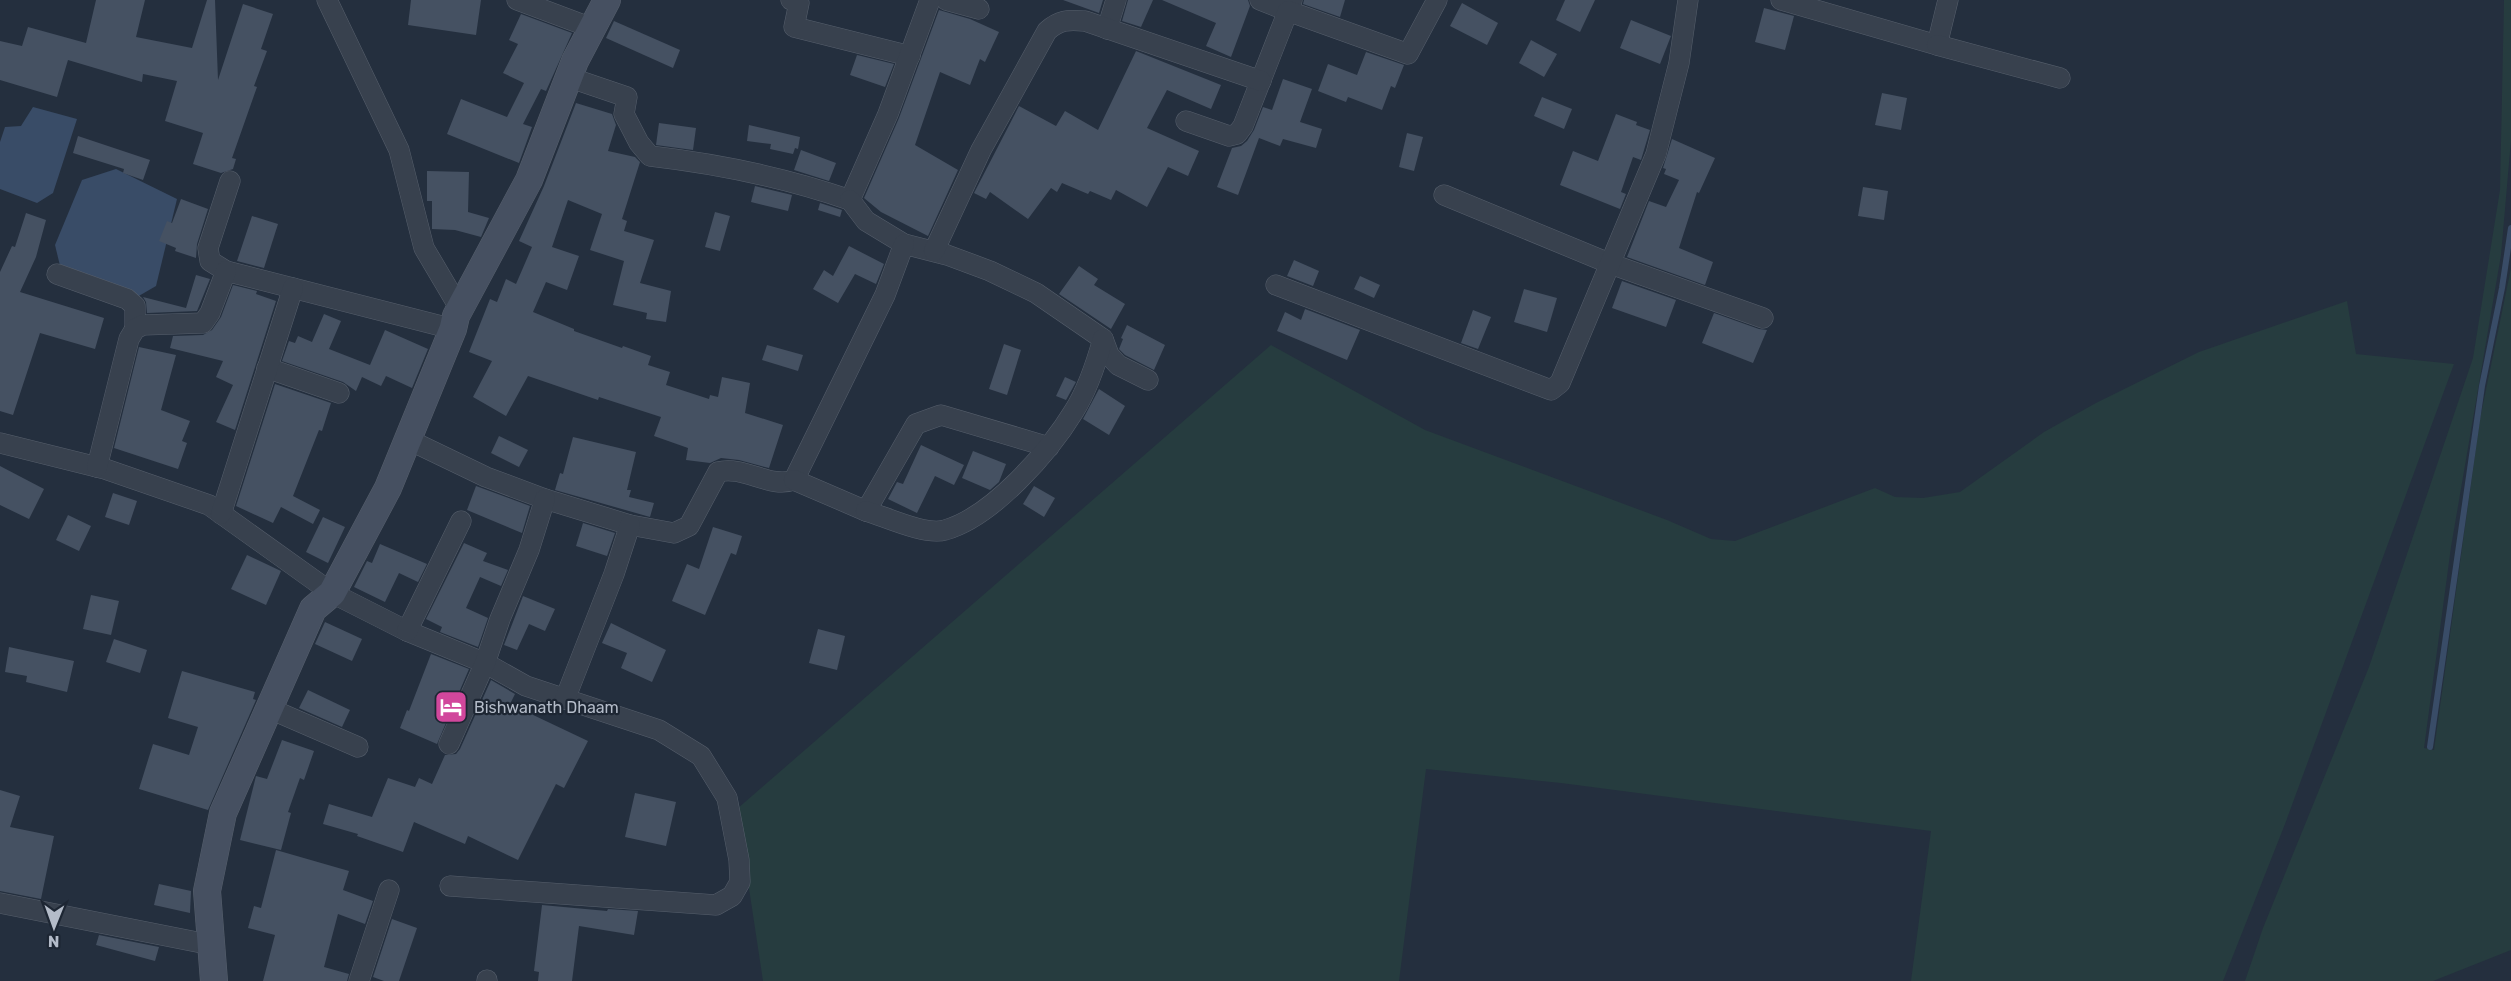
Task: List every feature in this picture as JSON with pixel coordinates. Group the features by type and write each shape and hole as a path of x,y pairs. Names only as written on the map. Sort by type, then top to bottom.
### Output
{"street":[{"path":"327,0 399,150 424,248 456,319"},
{"path":"517,0 592,27"},
{"path":"218,980 207,891 223,813 314,609 332,593 388,488 456,319 529,180 568,77 607,0"},
{"path":"791,0 799,3 794,27 910,56"},
{"path":"850,200 888,114 930,0"},
{"path":"946,0 979,9"},
{"path":"1107,28 1116,0"},
{"path":"1260,0 1290,5 1408,54 1437,0"},
{"path":"1276,285 1551,390 1560,383 1656,154 1679,63 1688,0"},
{"path":"1781,0 2060,78"},
{"path":"1937,45 1948,0"},
{"path":"1185,121 1229,136 1237,134 1244,126 1290,5"},
{"path":"934,251 981,150 1047,31 1063,20 1085,21 1261,81"},
{"path":"568,77 627,97 624,114 639,143 650,156 759,173 802,183 850,200 866,221 904,244 934,251 990,271 1036,293 1103,339 1108,355 1118,365 1148,380"},
{"path":"230,181 208,248 210,261 226,271 293,288 456,319"},
{"path":"1444,195 1611,264 1763,318"},
{"path":"794,480 885,295 904,244"},
{"path":"135,329 143,326 203,323 210,313 226,271"},
{"path":"57,274 127,299 135,306 135,329 129,339 97,467"},
{"path":"221,513 293,288"},
{"path":"407,439 486,477 545,499 630,525 674,533 689,526 718,472 728,469 784,483 794,480 866,511 922,529 944,531 974,517 995,503 1049,447 1074,412 1094,372 1103,339"},
{"path":"267,368 339,393"},
{"path":"866,511 916,424 927,419 941,415 1049,447"},
{"path":"0,443 97,467 209,505 332,593 407,631 485,663 526,686 658,730 701,756 727,798 740,860 740,882 732,896 716,905 450,886"},
{"path":"449,744 485,663 500,619 529,550 545,499"},
{"path":"407,631 461,521"},
{"path":"566,699 614,574 630,525"},
{"path":"268,708 358,747"},
{"path":"358,981 388,890"},
{"path":"0,903 212,945"}],"green space":[{"path":"2504,0 2511,0 2511,140 2501,255 2451,547 2424,748 2434,750 2480,419 2511,268 2511,950 2433,981 2245,981 2263,928 2369,667 2473,358 2500,190"},
{"path":"2347,301 2356,354 2454,364 2285,824 2223,981 1911,981 1931,831 1561,783 1426,769 1399,981 763,981 737,809 1271,345 1425,430 1667,520 1711,539 1735,541 1875,488 1895,497 1923,498 1960,492 2044,432 2096,403 2199,352"}],"water":[{"path":"33,107 77,119 53,193 37,203 0,189 0,142 5,127 21,126"},
{"path":"116,169 177,199 156,286 137,297 62,274 55,245 82,180"}],"building":[{"path":"96,0 145,0 136,37 192,48 207,0 215,0 218,80 243,4 273,14 261,49 267,51 254,86 257,87 232,158 236,159 233,169 221,173 193,164 203,133 165,121 177,81 143,74 142,82 68,60 57,97 0,80 0,41 22,46 28,27 86,43"},
{"path":"411,0 481,0 476,35 408,25"},
{"path":"1063,0 1103,0 1099,13"},
{"path":"1128,0 1153,0 1141,27 1122,21"},
{"path":"1162,0 1248,0 1250,6 1231,57 1206,46 1216,23"},
{"path":"1304,0 1345,0 1340,17 1303,4"},
{"path":"1565,0 1595,0 1580,32 1556,20"},
{"path":"1462,3 1498,23 1487,45 1450,26"},
{"path":"1764,8 1794,16 1785,50 1755,42"},
{"path":"939,10 970,19 999,32 985,62 980,59 970,85 940,72 915,145 958,170 928,236 881,212 864,198 899,118"},
{"path":"521,14 572,33 546,91 541,89 523,124 532,127 519,163 447,134 461,99 507,117 524,83 503,73 518,44 509,40"},
{"path":"1631,20 1671,36 1660,64 1620,48"},
{"path":"614,21 680,50 673,68 606,38"},
{"path":"1531,40 1557,54 1544,77 1519,63"},
{"path":"1136,51 1221,85 1211,109 1167,90 1147,128 1199,151 1188,176 1168,167 1147,207 1116,190 1111,200 1090,191 1088,194 1062,183 1057,192 1051,188 1028,219 990,192 986,199 974,193 1019,106 1056,126 1065,111 1098,130"},
{"path":"1366,52 1404,65 1395,88 1391,86 1382,110 1348,97 1346,102 1318,91 1328,64 1357,75"},
{"path":"857,55 894,64 885,87 850,75"},
{"path":"1283,79 1312,89 1300,122 1322,129 1316,148 1283,139 1280,146 1259,138 1238,195 1217,187 1232,148 1241,146 1247,141 1263,107 1272,110"},
{"path":"1882,93 1907,98 1901,130 1875,125"},
{"path":"1542,97 1572,109 1564,129 1534,116"},
{"path":"576,103 612,114 616,125 608,151 635,157 640,162 622,219 627,221 624,231 654,240 640,283 671,291 666,322 646,319 647,313 613,305 624,261 590,250 602,214 568,200 552,247 579,256 567,290 546,282 533,312 574,329 574,331 651,356 648,365 670,372 666,385 709,399 710,395 718,397 722,377 750,383 745,413 783,425 769,468 721,458 710,463 686,460 688,448 654,436 661,417 599,397 598,400 528,376 506,416 473,397 492,361 469,352 490,299 497,302 506,279 516,284 532,247 519,241 544,186"},
{"path":"1616,114 1650,130 1641,160 1633,157 1621,192 1626,194 1620,209 1560,185 1573,151 1598,161"},
{"path":"659,123 696,128 693,150 656,145"},
{"path":"749,125 800,137 798,149 795,148 793,154 770,149 771,144 747,141"},
{"path":"1407,133 1423,137 1414,171 1399,167"},
{"path":"78,136 150,160 143,180 123,173 124,169 73,153"},
{"path":"1672,139 1715,158 1699,193 1697,192 1679,248 1713,262 1705,285 1627,257 1649,201 1666,207 1679,180 1664,174 1666,169 1663,168"},
{"path":"801,150 836,163 829,181 794,170"},
{"path":"427,171 469,172 468,212 489,218 481,237 455,230 432,229 432,201 427,201"},
{"path":"755,186 792,195 788,211 751,202"},
{"path":"1863,187 1888,191 1884,220 1858,216"},
{"path":"181,199 208,209 197,244 196,258 175,251 176,248 159,241 167,221 172,223"},
{"path":"820,203 842,210 840,217 818,210"},
{"path":"715,212 730,216 720,251 705,247"},
{"path":"26,213 46,220 36,257 20,292 104,318 95,349 40,333 13,415 0,411 0,272 12,246 15,247"},
{"path":"252,216 278,224 264,268 237,261"},
{"path":"849,246 884,264 876,284 855,274 838,303 813,289 824,270 833,276"},
{"path":"1294,260 1319,271 1313,286 1287,276"},
{"path":"1079,266 1098,279 1094,285 1125,304 1111,329 1059,294"},
{"path":"196,275 210,279 197,311 147,313 143,297 186,308"},
{"path":"1360,276 1380,285 1374,298 1354,289"},
{"path":"1622,281 1676,300 1666,327 1612,308"},
{"path":"233,285 257,291 256,294 276,301 235,430 216,422 233,385 216,377 223,361 170,348 173,336 203,335 212,330 221,317"},
{"path":"1524,289 1557,298 1547,332 1514,322"},
{"path":"1305,309 1360,330 1347,360 1277,331 1285,312 1301,320"},
{"path":"1473,310 1491,317 1478,349 1461,343"},
{"path":"1714,313 1767,330 1753,363 1702,343"},
{"path":"324,314 341,321 329,349 370,365 385,330 428,349 412,388 386,376 381,386 362,377 356,391 343,382 282,361 289,341 295,343 298,336 312,342"},
{"path":"1127,325 1165,345 1154,370 1125,355 1119,349"},
{"path":"1004,344 1021,350 1007,395 989,389"},
{"path":"767,345 803,355 798,371 762,360"},
{"path":"139,347 176,355 161,410 190,421 182,441 187,443 178,469 114,448"},
{"path":"1065,377 1076,382 1066,400 1056,396"},
{"path":"275,384 331,403 322,431 319,430 293,496 320,510 313,524 281,507 273,523 236,506"},
{"path":"1099,389 1125,406 1109,435 1083,419"},
{"path":"499,436 528,450 519,467 491,453"},
{"path":"573,437 636,452 627,490 631,490 629,497 654,503 650,517 555,490 560,473 563,474"},
{"path":"921,445 964,465 954,485 935,476 917,513 888,499 897,482 903,484"},
{"path":"973,451 1006,464 999,482 990,490 962,478"},
{"path":"0,466 44,489 29,519 0,505"},
{"path":"476,486 530,506 522,533 467,510"},
{"path":"1034,486 1055,498 1044,517 1023,504"},
{"path":"113,493 137,501 129,525 105,517"},
{"path":"68,515 91,526 79,551 56,540"},
{"path":"323,517 345,527 328,563 306,552"},
{"path":"583,523 615,533 607,556 576,546"},
{"path":"713,527 742,536 736,555 731,553 705,615 672,601 687,564 699,569"},
{"path":"464,543 487,553 483,561 508,570 501,586 480,577 466,608 488,618 478,647 440,632 442,627 426,619"},
{"path":"380,544 427,564 418,582 399,573 385,602 354,587 367,561 372,563"},
{"path":"247,555 281,571 266,605 231,589"},
{"path":"91,595 119,601 111,635 83,629"},
{"path":"523,596 555,609 545,631 529,624 517,650 504,645"},
{"path":"325,622 362,639 352,661 315,644"},
{"path":"611,623 666,650 652,682 621,668 627,653 602,643"},
{"path":"818,629 845,636 837,670 809,663"},
{"path":"114,639 147,650 140,673 106,662"},
{"path":"9,647 74,661 67,692 26,682 27,676 5,672"},
{"path":"431,654 469,669 437,744 400,728"},
{"path":"182,671 255,692 253,699 256,700 208,810 139,789 153,744 189,755 198,727 168,718"},
{"path":"491,680 515,694 510,704 588,741 564,788 556,784 518,860 468,836 465,844 414,822 403,852 357,836 358,834 323,824 329,804 372,817 388,778 415,787 419,778 432,784 445,755 456,754 460,749"},
{"path":"308,690 350,710 342,727 299,708"},
{"path":"282,740 314,751 304,780 300,778 288,812 291,813 281,850 240,840 256,776 267,779"},
{"path":"0,790 20,796 10,827 54,836 41,899 0,891"},
{"path":"635,793 676,802 666,846 625,837"},
{"path":"276,850 349,871 343,890 373,901 365,924 338,914 324,967 349,974 347,981 263,981 275,935 248,928 254,906 261,908"},
{"path":"159,884 191,891 190,913 154,905"},
{"path":"542,905 607,911 608,909 638,911 634,935 579,926 572,981 538,981 539,972 534,971"},
{"path":"392,919 417,928 399,981 384,981 373,977"},
{"path":"99,935 159,947 155,961 96,945"}],"waterway":[{"path":"2430,747 2482,386 2502,288 2511,228"}],"place":[{"name":"Bishwanath Dhaam","path":"451,707"}]}
